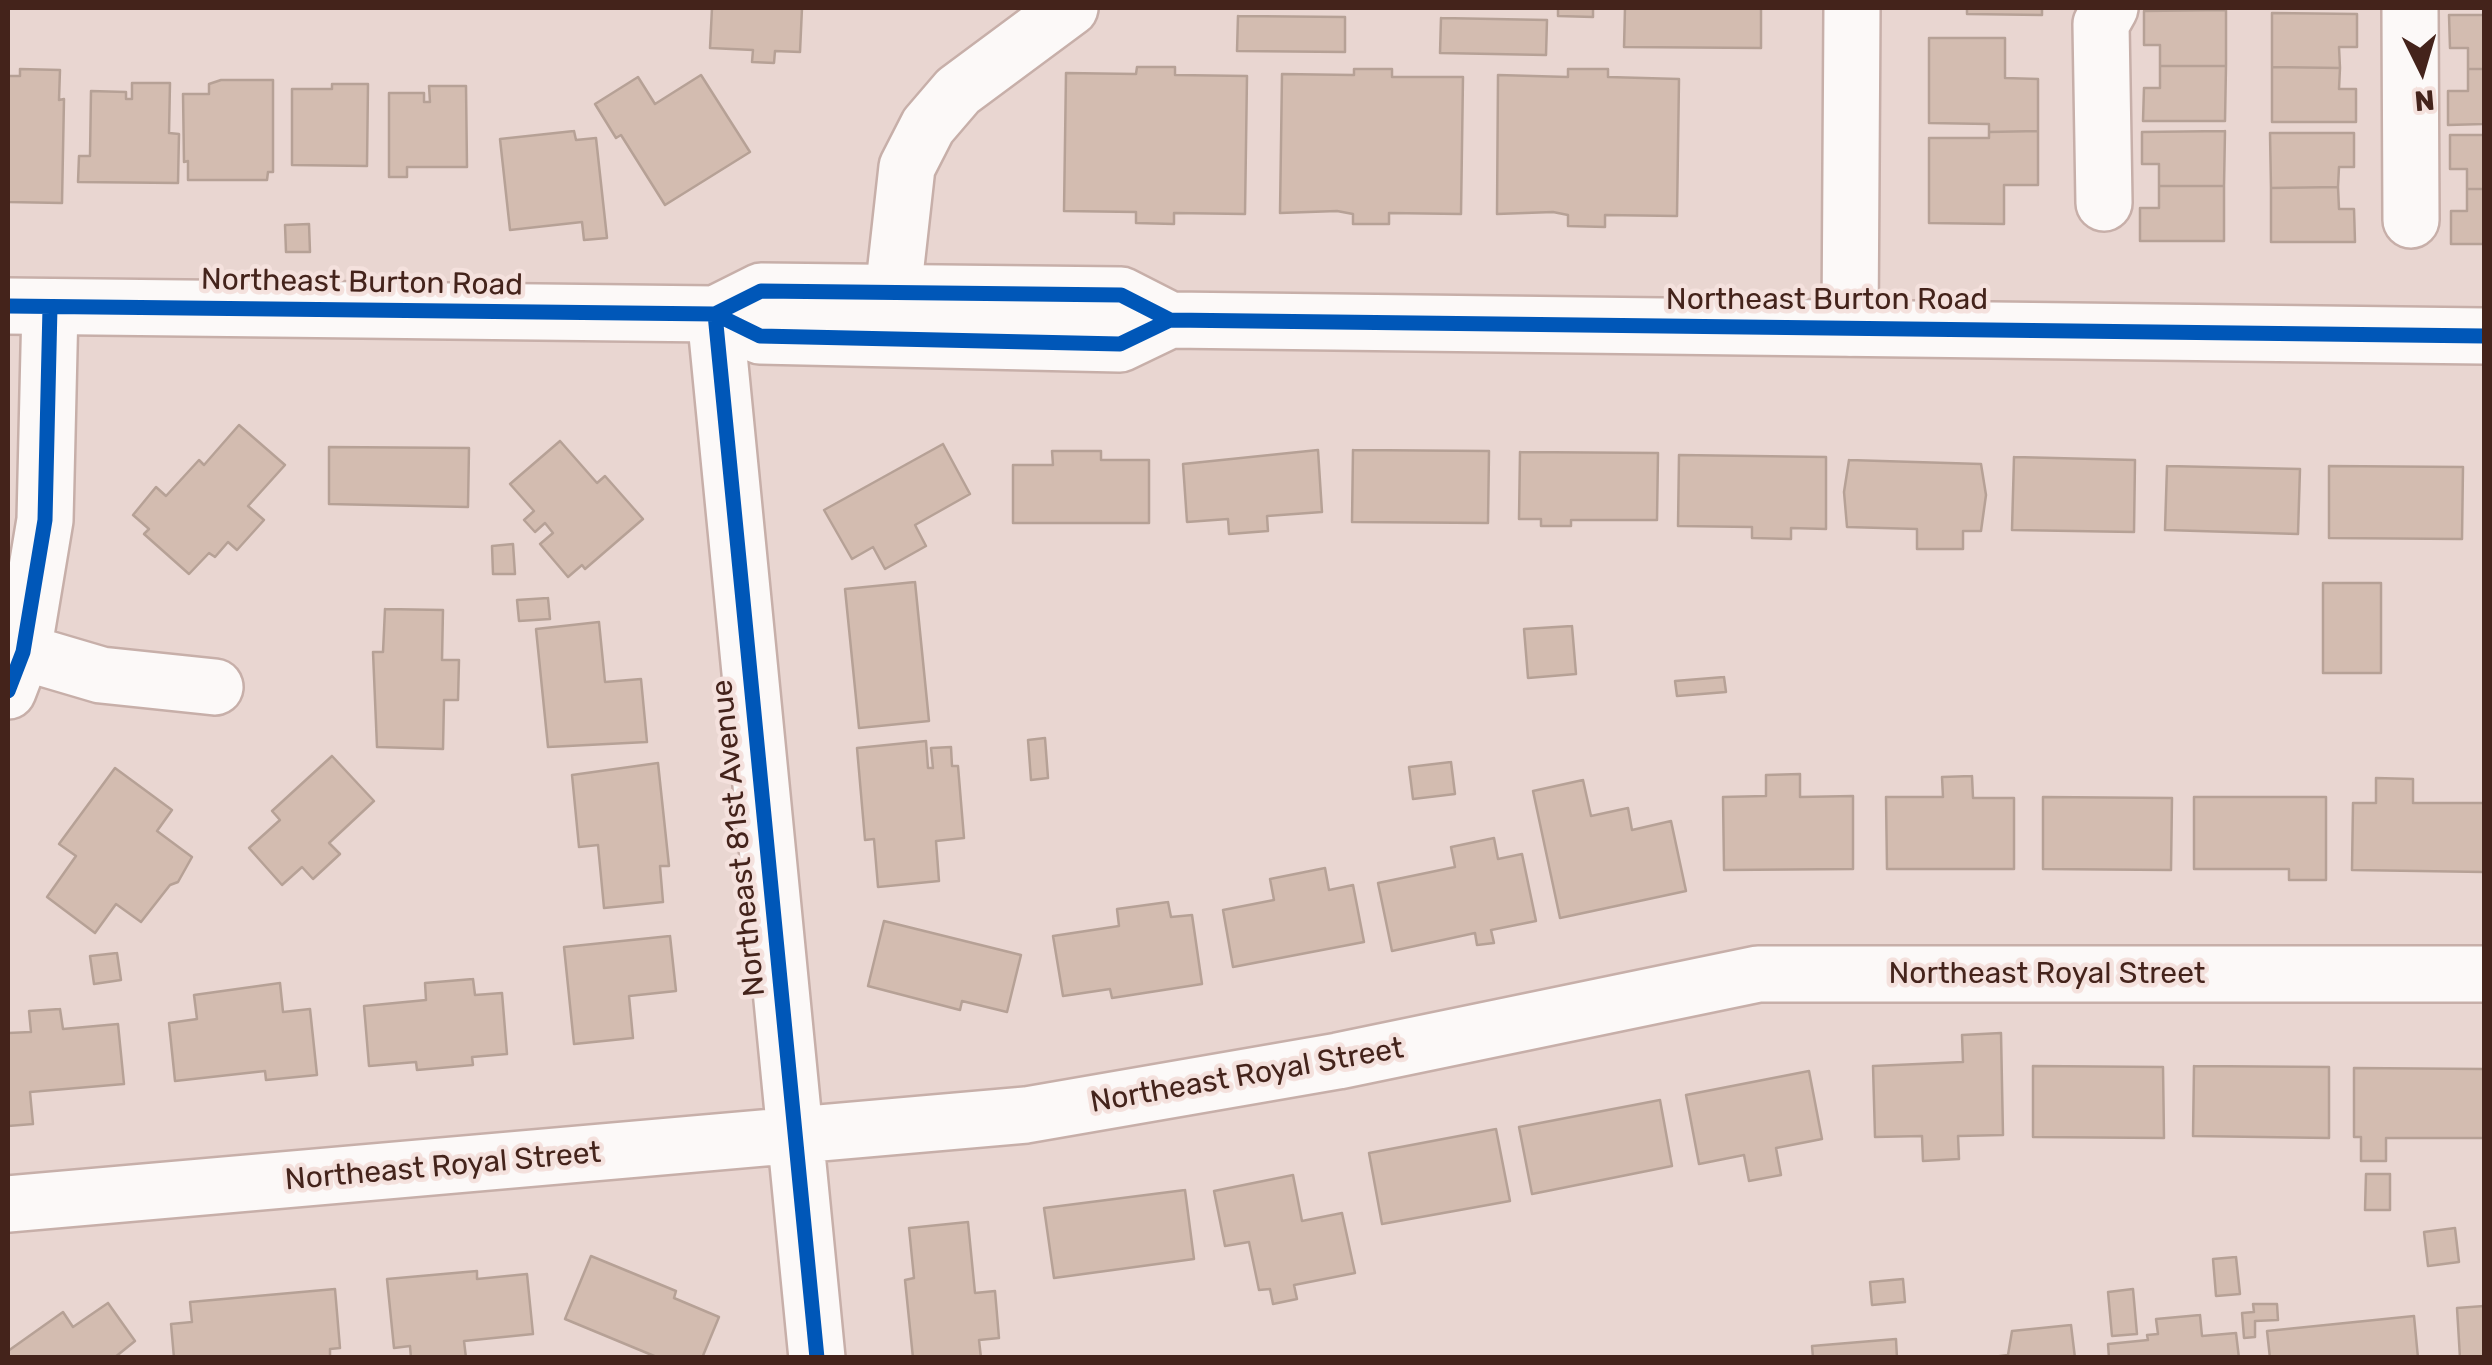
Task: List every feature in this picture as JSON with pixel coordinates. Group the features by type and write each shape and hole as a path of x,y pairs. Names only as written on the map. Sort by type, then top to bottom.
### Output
{"street":[{"path":"893,293 906,167 928,126 958,91 1070,8"},
{"path":"1850,328 1852,8"},
{"path":"2104,203 2102,24 2110,8"},
{"path":"2410,8 2411,220"},
{"name":"Northeast Burton Road","path":"716,314 760,291 1121,296 1170,320 2484,336"},
{"path":"29,306 46,520 15,672 101,675 215,688"},
{"name":"Northeast Burton Road","path":"29,306 716,314 760,336 1120,344 1170,320"},
{"name":"Northeast 81st Avenue","path":"716,314 817,1358"},
{"name":"Northeast Royal Street","path":"8,1204 796,1138 1046,1112 1338,1062 1758,974 2484,974"}],"building":[{"path":"712,8 802,8 800,52 775,51 774,63 752,62 753,50 710,48"},
{"path":"1558,8 1593,8 1593,17 1558,16"},
{"path":"1625,8 1761,8 1761,48 1624,47"},
{"path":"1967,8 2042,8 2042,15 1967,14"},
{"path":"2226,10 2226,66 2160,66 2160,45 2144,45 2144,11"},
{"path":"2272,13 2357,14 2357,47 2339,47 2340,68 2272,67"},
{"path":"2449,15 2484,15 2484,69 2468,69 2468,48 2450,48"},
{"path":"1238,16 1345,17 1345,52 1237,51"},
{"path":"1441,18 1547,20 1546,55 1440,53"},
{"path":"1929,38 2005,38 2005,78 2038,79 2038,131 1989,132 1989,124 1929,123"},
{"path":"2160,66 2226,66 2225,121 2143,121 2144,88 2160,88"},
{"path":"1137,67 1175,67 1175,75 1247,76 1245,214 1174,213 1174,224 1136,223 1136,212 1064,211 1066,73 1136,74"},
{"path":"2272,67 2340,68 2339,89 2356,89 2356,122 2272,122"},
{"path":"20,69 60,70 59,100 64,99 62,203 8,202 8,76 20,76"},
{"path":"1354,69 1392,69 1392,77 1463,77 1461,214 1389,213 1389,224 1353,224 1353,214 1337,211 1280,213 1282,74 1354,75"},
{"path":"1568,69 1608,69 1608,77 1679,79 1677,216 1605,215 1605,227 1568,226 1568,215 1553,212 1497,214 1498,75 1568,77"},
{"path":"2468,69 2484,69 2484,124 2448,125 2448,91 2468,91"},
{"path":"701,75 750,152 665,205 621,135 616,138 595,104 638,77 655,104"},
{"path":"221,80 273,80 273,172 268,172 267,180 188,180 183,94 209,94 209,84"},
{"path":"132,83 170,83 169,133 179,134 178,183 78,182 79,156 90,156 91,91 126,92 126,99 132,99"},
{"path":"332,84 368,84 367,166 292,165 292,89 332,89"},
{"path":"429,86 466,86 467,167 407,167 407,177 389,177 389,93 424,93 424,102 430,102"},
{"path":"574,131 576,140 596,138 607,238 584,240 582,222 510,230 500,139"},
{"path":"2038,131 2038,185 2004,185 2004,224 1929,223 1929,138 1989,138 1989,132"},
{"path":"2225,131 2224,186 2159,186 2159,164 2142,164 2142,132"},
{"path":"2270,133 2354,133 2354,167 2339,167 2338,187 2271,188"},
{"path":"2450,135 2484,135 2484,189 2467,189 2467,169 2450,169"},
{"path":"2159,186 2224,186 2224,241 2140,241 2140,208 2159,208"},
{"path":"2338,187 2339,209 2354,209 2355,242 2271,242 2271,188"},
{"path":"2467,189 2484,189 2484,244 2451,244 2451,211 2467,211"},
{"path":"309,224 310,252 286,252 285,225"},
{"path":"239,425 285,465 248,506 264,520 237,550 228,542 215,557 209,553 189,574 144,534 149,529 133,515 156,487 166,496 199,460 204,465"},
{"path":"560,441 597,483 605,476 643,519 585,569 582,565 568,577 540,544 553,533 545,523 535,532 524,520 534,511 510,484"},
{"path":"943,444 970,494 915,525 926,546 885,569 873,547 852,559 824,510"},
{"path":"329,447 469,448 468,507 329,504"},
{"path":"1318,450 1322,512 1267,516 1268,531 1229,534 1228,519 1187,522 1183,464"},
{"path":"1353,450 1489,451 1488,523 1352,522"},
{"path":"1052,451 1101,451 1101,460 1149,460 1149,523 1013,523 1013,465 1053,465"},
{"path":"1520,452 1658,453 1657,520 1571,520 1571,526 1541,526 1541,519 1519,519"},
{"path":"1679,455 1826,457 1826,529 1791,528 1791,539 1752,538 1752,527 1678,526"},
{"path":"2014,457 2135,460 2134,532 2012,530"},
{"path":"1849,460 1981,464 1986,495 1981,531 1963,531 1963,549 1917,549 1917,529 1847,527 1844,492"},
{"path":"2167,466 2300,469 2298,534 2165,530"},
{"path":"2329,466 2463,467 2462,539 2329,538"},
{"path":"513,544 515,574 493,574 492,546"},
{"path":"915,582 929,721 859,728 845,589"},
{"path":"2323,583 2381,583 2381,673 2323,673"},
{"path":"548,598 550,619 519,621 517,600"},
{"path":"385,609 443,610 442,660 459,660 458,700 444,700 443,749 377,747 373,652 383,652"},
{"path":"599,622 605,682 641,679 647,742 548,747 536,629"},
{"path":"1572,626 1576,674 1528,678 1524,629"},
{"path":"1724,677 1726,692 1677,696 1675,681"},
{"path":"1045,738 1048,778 1031,780 1028,740"},
{"path":"926,741 928,768 933,768 931,748 951,747 952,766 958,766 964,838 936,841 939,881 878,887 874,839 865,840 857,748"},
{"path":"332,756 374,801 329,843 340,854 313,879 302,867 282,885 249,848 280,820 272,811"},
{"path":"1451,762 1455,794 1413,799 1409,767"},
{"path":"658,763 669,866 660,866 663,902 604,908 598,845 579,847 572,775"},
{"path":"115,768 172,810 157,831 192,857 178,882 170,885 141,922 116,904 95,933 47,897 76,856 59,844"},
{"path":"1800,774 1800,797 1853,796 1853,869 1724,870 1723,797 1766,796 1766,775"},
{"path":"1972,776 1973,798 2014,798 2014,869 1887,869 1886,797 1943,797 1942,777"},
{"path":"2376,778 2413,779 2413,803 2484,803 2484,872 2352,870 2353,803 2376,803"},
{"path":"1583,780 1591,816 1628,808 1632,830 1671,821 1686,891 1560,918 1533,791"},
{"path":"2043,797 2172,798 2171,870 2043,869"},
{"path":"2194,797 2326,797 2326,880 2289,880 2289,869 2194,869"},
{"path":"1494,838 1498,859 1522,854 1536,921 1491,930 1494,943 1477,945 1475,933 1392,951 1378,883 1455,867 1451,847"},
{"path":"1325,868 1329,890 1353,885 1364,942 1233,967 1223,910 1274,900 1270,879"},
{"path":"1168,902 1171,917 1192,915 1202,984 1112,998 1110,989 1063,996 1053,936 1119,926 1117,909"},
{"path":"884,921 1021,955 1007,1012 962,1001 960,1010 868,986"},
{"path":"670,936 676,991 629,996 633,1038 574,1044 564,947"},
{"path":"117,953 121,980 94,984 90,956"},
{"path":"473,979 475,995 502,993 507,1054 472,1057 473,1065 417,1070 416,1062 369,1066 364,1006 426,1000 425,983"},
{"path":"280,983 283,1012 310,1009 317,1075 266,1080 265,1071 175,1081 169,1023 197,1019 194,995"},
{"path":"60,1009 63,1029 118,1024 124,1084 30,1092 33,1124 8,1126 8,1033 31,1032 29,1011"},
{"path":"2001,1033 2003,1135 1958,1136 1959,1159 1923,1161 1922,1136 1875,1137 1873,1066 1963,1062 1962,1035"},
{"path":"2033,1066 2163,1067 2164,1138 2033,1137"},
{"path":"2194,1066 2329,1067 2329,1138 2193,1136"},
{"path":"2354,1068 2484,1069 2484,1138 2386,1138 2386,1161 2361,1161 2361,1137 2354,1137"},
{"path":"1809,1071 1822,1139 1776,1148 1781,1175 1749,1181 1744,1155 1699,1164 1686,1095"},
{"path":"1660,1100 1672,1166 1532,1194 1519,1127"},
{"path":"1496,1129 1510,1201 1382,1224 1369,1153"},
{"path":"2366,1174 2390,1174 2390,1210 2365,1210"},
{"path":"1293,1175 1302,1221 1342,1213 1355,1273 1294,1285 1297,1299 1273,1304 1270,1289 1259,1290 1249,1242 1225,1246 1214,1191"},
{"path":"1185,1190 1194,1259 1054,1278 1044,1208"},
{"path":"968,1222 975,1293 995,1291 999,1338 979,1340 981,1358 913,1358 905,1280 914,1278 909,1228"},
{"path":"2455,1228 2459,1262 2428,1266 2424,1232"},
{"path":"591,1256 676,1291 674,1298 719,1317 702,1358 659,1358 565,1319"},
{"path":"2236,1257 2240,1294 2216,1296 2213,1259"},
{"path":"477,1271 477,1279 527,1274 533,1334 464,1341 466,1358 411,1358 410,1346 394,1348 387,1279"},
{"path":"1903,1279 1905,1302 1872,1305 1870,1282"},
{"path":"335,1289 340,1348 330,1349 330,1358 174,1358 171,1324 192,1322 190,1302"},
{"path":"2133,1289 2137,1334 2112,1336 2108,1292"},
{"path":"108,1303 135,1341 114,1358 8,1358 8,1351 63,1312 73,1327"},
{"path":"2253,1304 2277,1304 2278,1320 2255,1321 2255,1337 2244,1338 2242,1313 2254,1312"},
{"path":"2484,1306 2484,1358 2460,1358 2457,1308"},
{"path":"2200,1315 2202,1336 2236,1333 2239,1358 2109,1358 2108,1344 2148,1340 2147,1335 2158,1334 2156,1319"},
{"path":"2414,1316 2418,1358 2270,1358 2267,1331"},
{"path":"2071,1325 2075,1358 1985,1358 2008,1355 2012,1331"},
{"path":"1896,1339 1897,1358 1813,1358 1812,1346"}],"cycle path":[{"path":"715,314 761,291 1121,295 1170,320"},
{"path":"8,306 715,314 760,336 1120,344 1170,320 2484,336"},
{"path":"8,691 23,652 45,520 50,307"},
{"path":"715,314 817,1358"}]}
